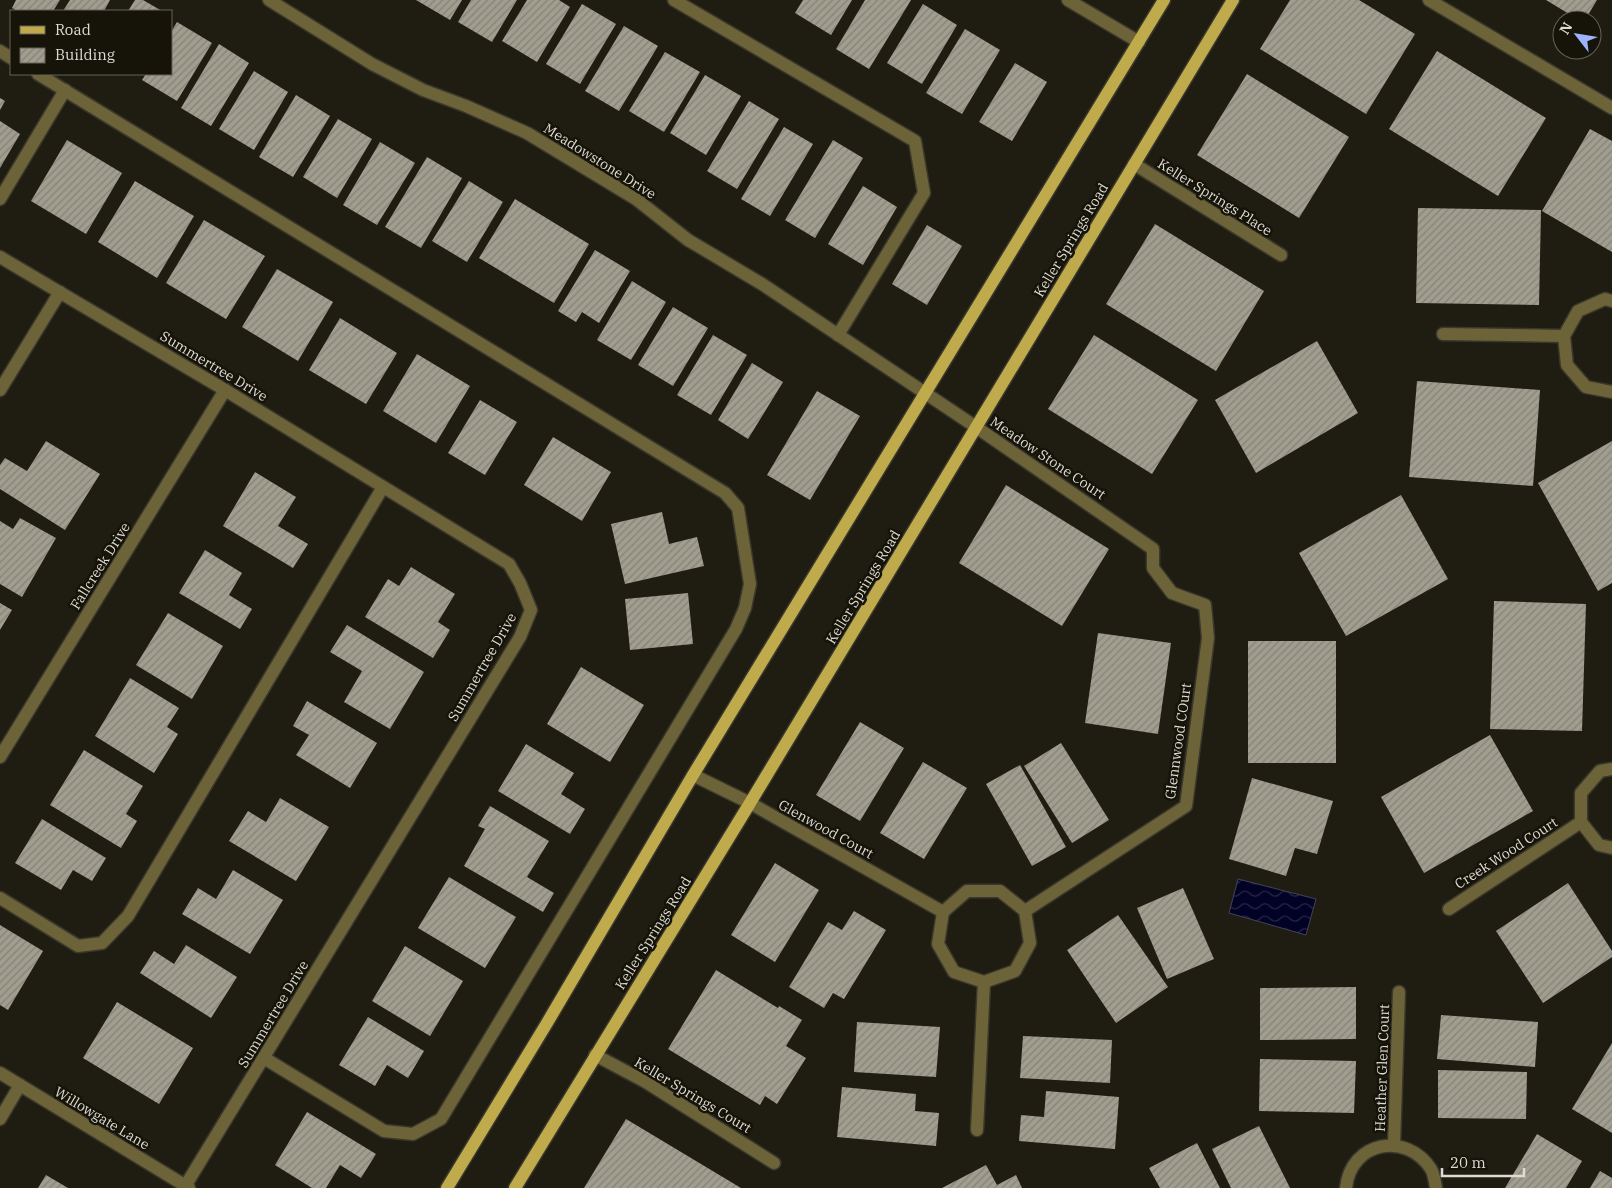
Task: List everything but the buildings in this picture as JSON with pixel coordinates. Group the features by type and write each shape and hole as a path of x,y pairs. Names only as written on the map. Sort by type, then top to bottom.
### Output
{"main road":[{"path":"447,1188 693,775 1164,0"},
{"name":"Keller Springs Road","path":"515,1188 750,803 1233,0"}],"street":[{"name":"Meadowstone Drive","path":"269,0 372,64 424,90 527,133 636,199 688,240 762,284 925,393"},
{"path":"674,0 914,141 924,193 838,335"},
{"path":"1068,0 1138,42"},
{"path":"1429,0 1612,108"},
{"path":"40,75 725,493 738,508 750,584 745,608 736,629 441,1120 413,1134 384,1131 264,1058"},
{"path":"0,199 65,90"},
{"name":"Keller Springs Place","path":"1134,164 1281,255"},
{"name":"Summertree Drive","path":"0,257 225,390 508,564 520,583 531,610 520,637 186,1187"},
{"path":"0,390 60,292"},
{"path":"1612,301 1605,299 1578,311 1564,336 1567,365 1586,387 1612,392"},
{"path":"1442,334 1564,336"},
{"name":"Fallcreek Drive","path":"0,757 225,390"},
{"name":"Meadow Stone Court","path":"925,393 1153,548"},
{"path":"0,898 78,946 102,943 128,916 383,487"},
{"name":"Glennwood COurt","path":"1025,911 1186,806 1208,638 1205,605 1172,593 1153,568 1153,548"},
{"path":"1612,769 1600,771 1581,793 1580,822 1599,845 1612,848"},
{"name":"Glenwood Court","path":"693,775 750,803 943,912"},
{"name":"Creek Wood Court","path":"1449,909 1580,822"},
{"path":"967,891 1000,891 1025,911 1030,943 1015,971 984,982 954,972 938,944 943,912 967,891"},
{"path":"976,1130 984,982"},
{"name":"Heather Glen Court","path":"1394,1145 1400,992"},
{"name":"Keller Springs Court","path":"595,1056 673,1099 774,1163"},
{"name":"Willowgate Lane","path":"0,1073 186,1187"},
{"path":"0,1119 20,1085"},
{"name":"Heather Glen Court","path":"1346,1188 1347,1176 1358,1159 1374,1148 1394,1145 1417,1153 1432,1171 1436,1188"}],"water":[{"path":"1238,879 1316,899 1306,935 1229,913"}]}
